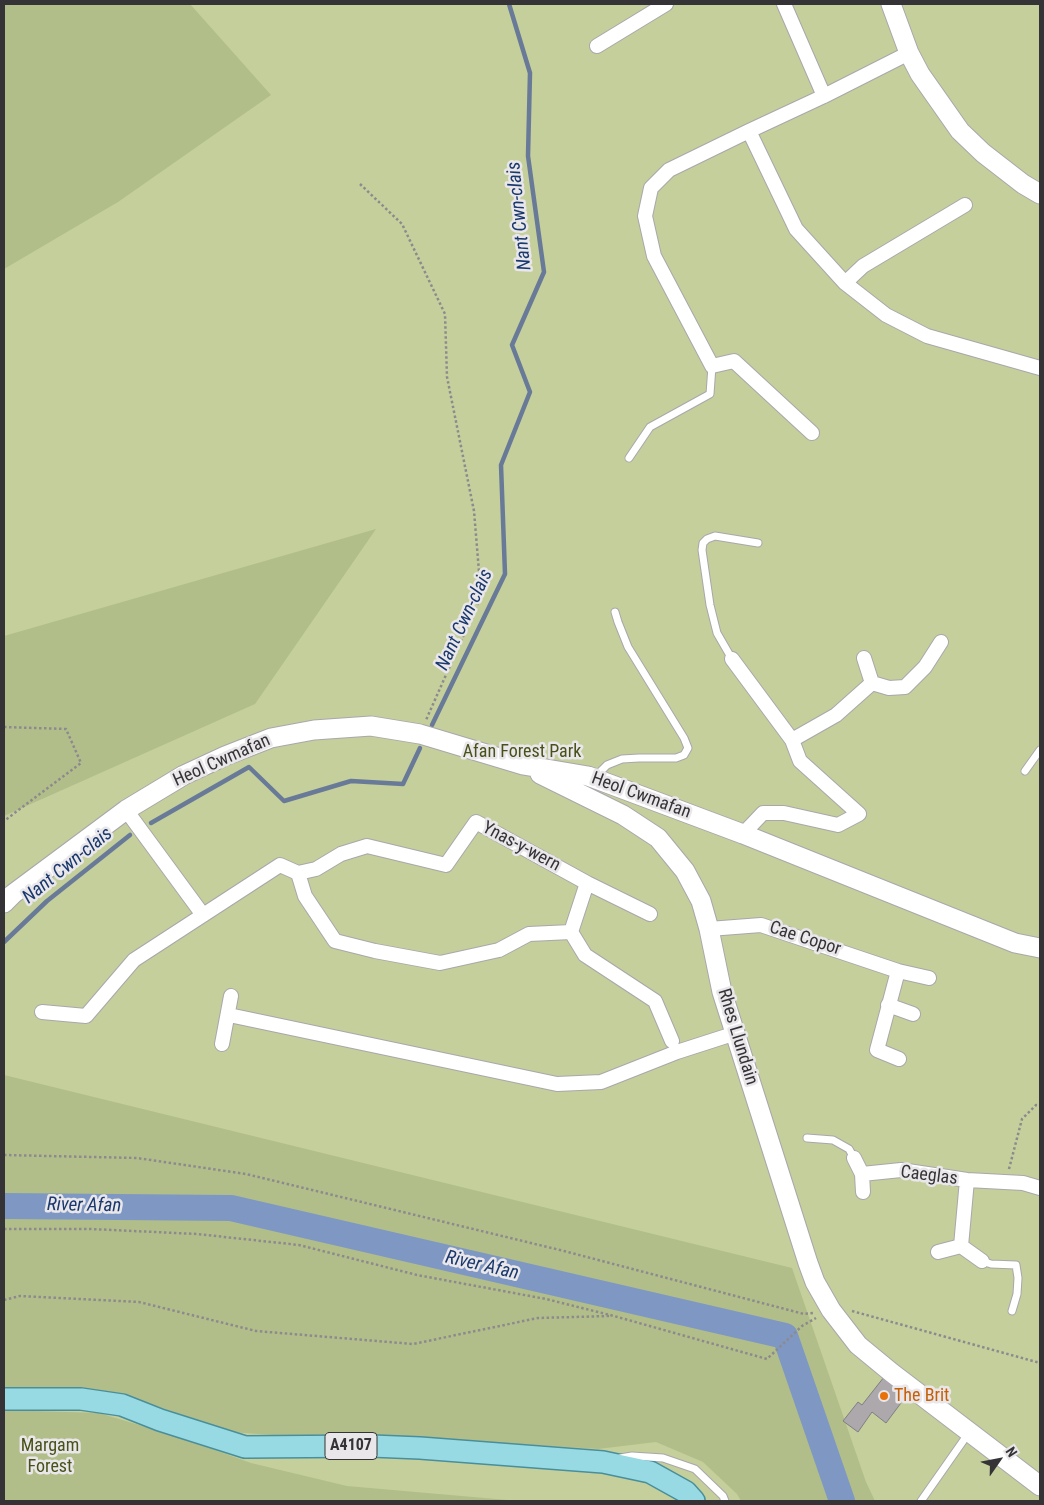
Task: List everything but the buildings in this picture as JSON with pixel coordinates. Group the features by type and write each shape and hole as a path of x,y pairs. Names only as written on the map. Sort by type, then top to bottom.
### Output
{"main road":[{"name":"A4107","path":"4,1399 81,1399 122,1405 160,1420 245,1447 382,1447 603,1462 650,1472 686,1492 694,1501"}],"street":[{"path":"597,46 666,4"},
{"path":"784,4 824,96"},
{"path":"891,4 909,53 920,74 960,131 983,154 1023,184 1040,194"},
{"path":"812,433 734,361 712,366 654,256 645,216 651,188 669,170 909,53"},
{"path":"749,131 796,229 845,283 886,315 927,336 1040,368"},
{"path":"845,283 863,266 966,205"},
{"path":"872,683 889,688 905,687 925,667 941,642"},
{"path":"864,658 872,683"},
{"path":"732,659 792,740 800,761 859,814 838,825 784,813 763,813 743,834"},
{"path":"792,740 836,715 872,683"},
{"name":"Heol Cwmafan","path":"4,903 13,894 126,810 184,775 271,738 314,730 371,726 420,734 523,765 588,776 743,834 1015,943 1040,948"},
{"name":"Rhes Llundain","path":"523,765 624,815 658,838 685,871 700,901 709,929 722,992 808,1263 815,1282 831,1310 858,1345 1040,1486"},
{"path":"126,810 203,915"},
{"name":"Ynas-y-wern","path":"298,873 316,869 341,854 367,846 446,865 476,822 587,883"},
{"path":"42,1012 86,1016 134,960 280,865 298,873 305,896 335,941 375,951 440,963 499,950 529,934 571,932"},
{"path":"571,932 587,883 650,914"},
{"name":"Cae Copor","path":"709,929 760,925 898,971 929,978"},
{"path":"571,932 585,954 655,1002 672,1040"},
{"path":"898,971 877,1050 899,1059"},
{"path":"222,1044 229,1015 231,996"},
{"path":"888,1005 913,1014"},
{"path":"229,1015 558,1084 601,1082 677,1052 736,1033"},
{"path":"854,1158 862,1174 863,1192"},
{"name":"Caeglas","path":"862,1174 901,1170 967,1180 1023,1183 1040,1188"},
{"name":"Caeglas","path":"961,1246 967,1180"},
{"path":"938,1252 961,1246 982,1261"}],"lane":[{"path":"629,458 650,427 710,394 712,366"},
{"path":"732,659 717,633 710,605 702,550 703,543 715,536 758,543"},
{"path":"594,778 607,765 622,759 676,758 684,755 688,748 684,738 628,647 615,612"},
{"path":"1026,771 1040,750"},
{"path":"807,1138 833,1140 849,1149 854,1158"},
{"path":"982,1261 991,1264 1016,1265 1018,1278 1017,1294 1012,1311"},
{"path":"922,1501 970,1431"},
{"path":"603,1462 632,1456 663,1458 695,1469 723,1496 725,1501"}],"path":[{"path":"360,184 402,224 445,314 447,377 474,511 481,596 420,734"},
{"path":"4,727 66,729 81,763 4,821"},
{"path":"1007,1182 1022,1119 1036,1105 1040,1105"},
{"path":"4,1155 137,1158 246,1174 564,1251 804,1314 831,1310 857,1311 1040,1363"},
{"path":"4,1229 91,1229 197,1234 299,1245 417,1275 546,1299 766,1358 802,1326"},
{"path":"4,1300 20,1296 139,1302 256,1331 413,1344 538,1318 614,1316"}],"green space":[{"name":"Afan Forest Park","path":"4,4 1040,4 1040,1501 4,1501"},
{"path":"4,4 190,4 271,95 118,202 4,269"},
{"path":"376,529 255,704 4,816 4,636"},
{"path":"4,1075 792,1268 866,1482 875,1501 741,1501 737,1494 703,1462 656,1442 598,1449 471,1441 287,1436 230,1432 129,1396 88,1390 4,1389"},
{"name":"Margam Forest","path":"4,1410 99,1413 173,1435 251,1463 347,1486 519,1501 4,1501"}],"waterway":[{"name":"Nant Cwn-clais","path":"432,725 505,574 501,465 530,392 512,345 544,272 528,156 530,73 509,4"},
{"name":"Nant Cwn-clais","path":"151,823 249,767 284,801 351,781 403,784 420,748"},
{"name":"Nant Cwn-clais","path":"4,942 47,901 130,835"},
{"name":"River Afan","path":"4,1206 231,1208 785,1336 842,1501"}],"place":[{"name":"The Brit","path":"884,1396"}]}
